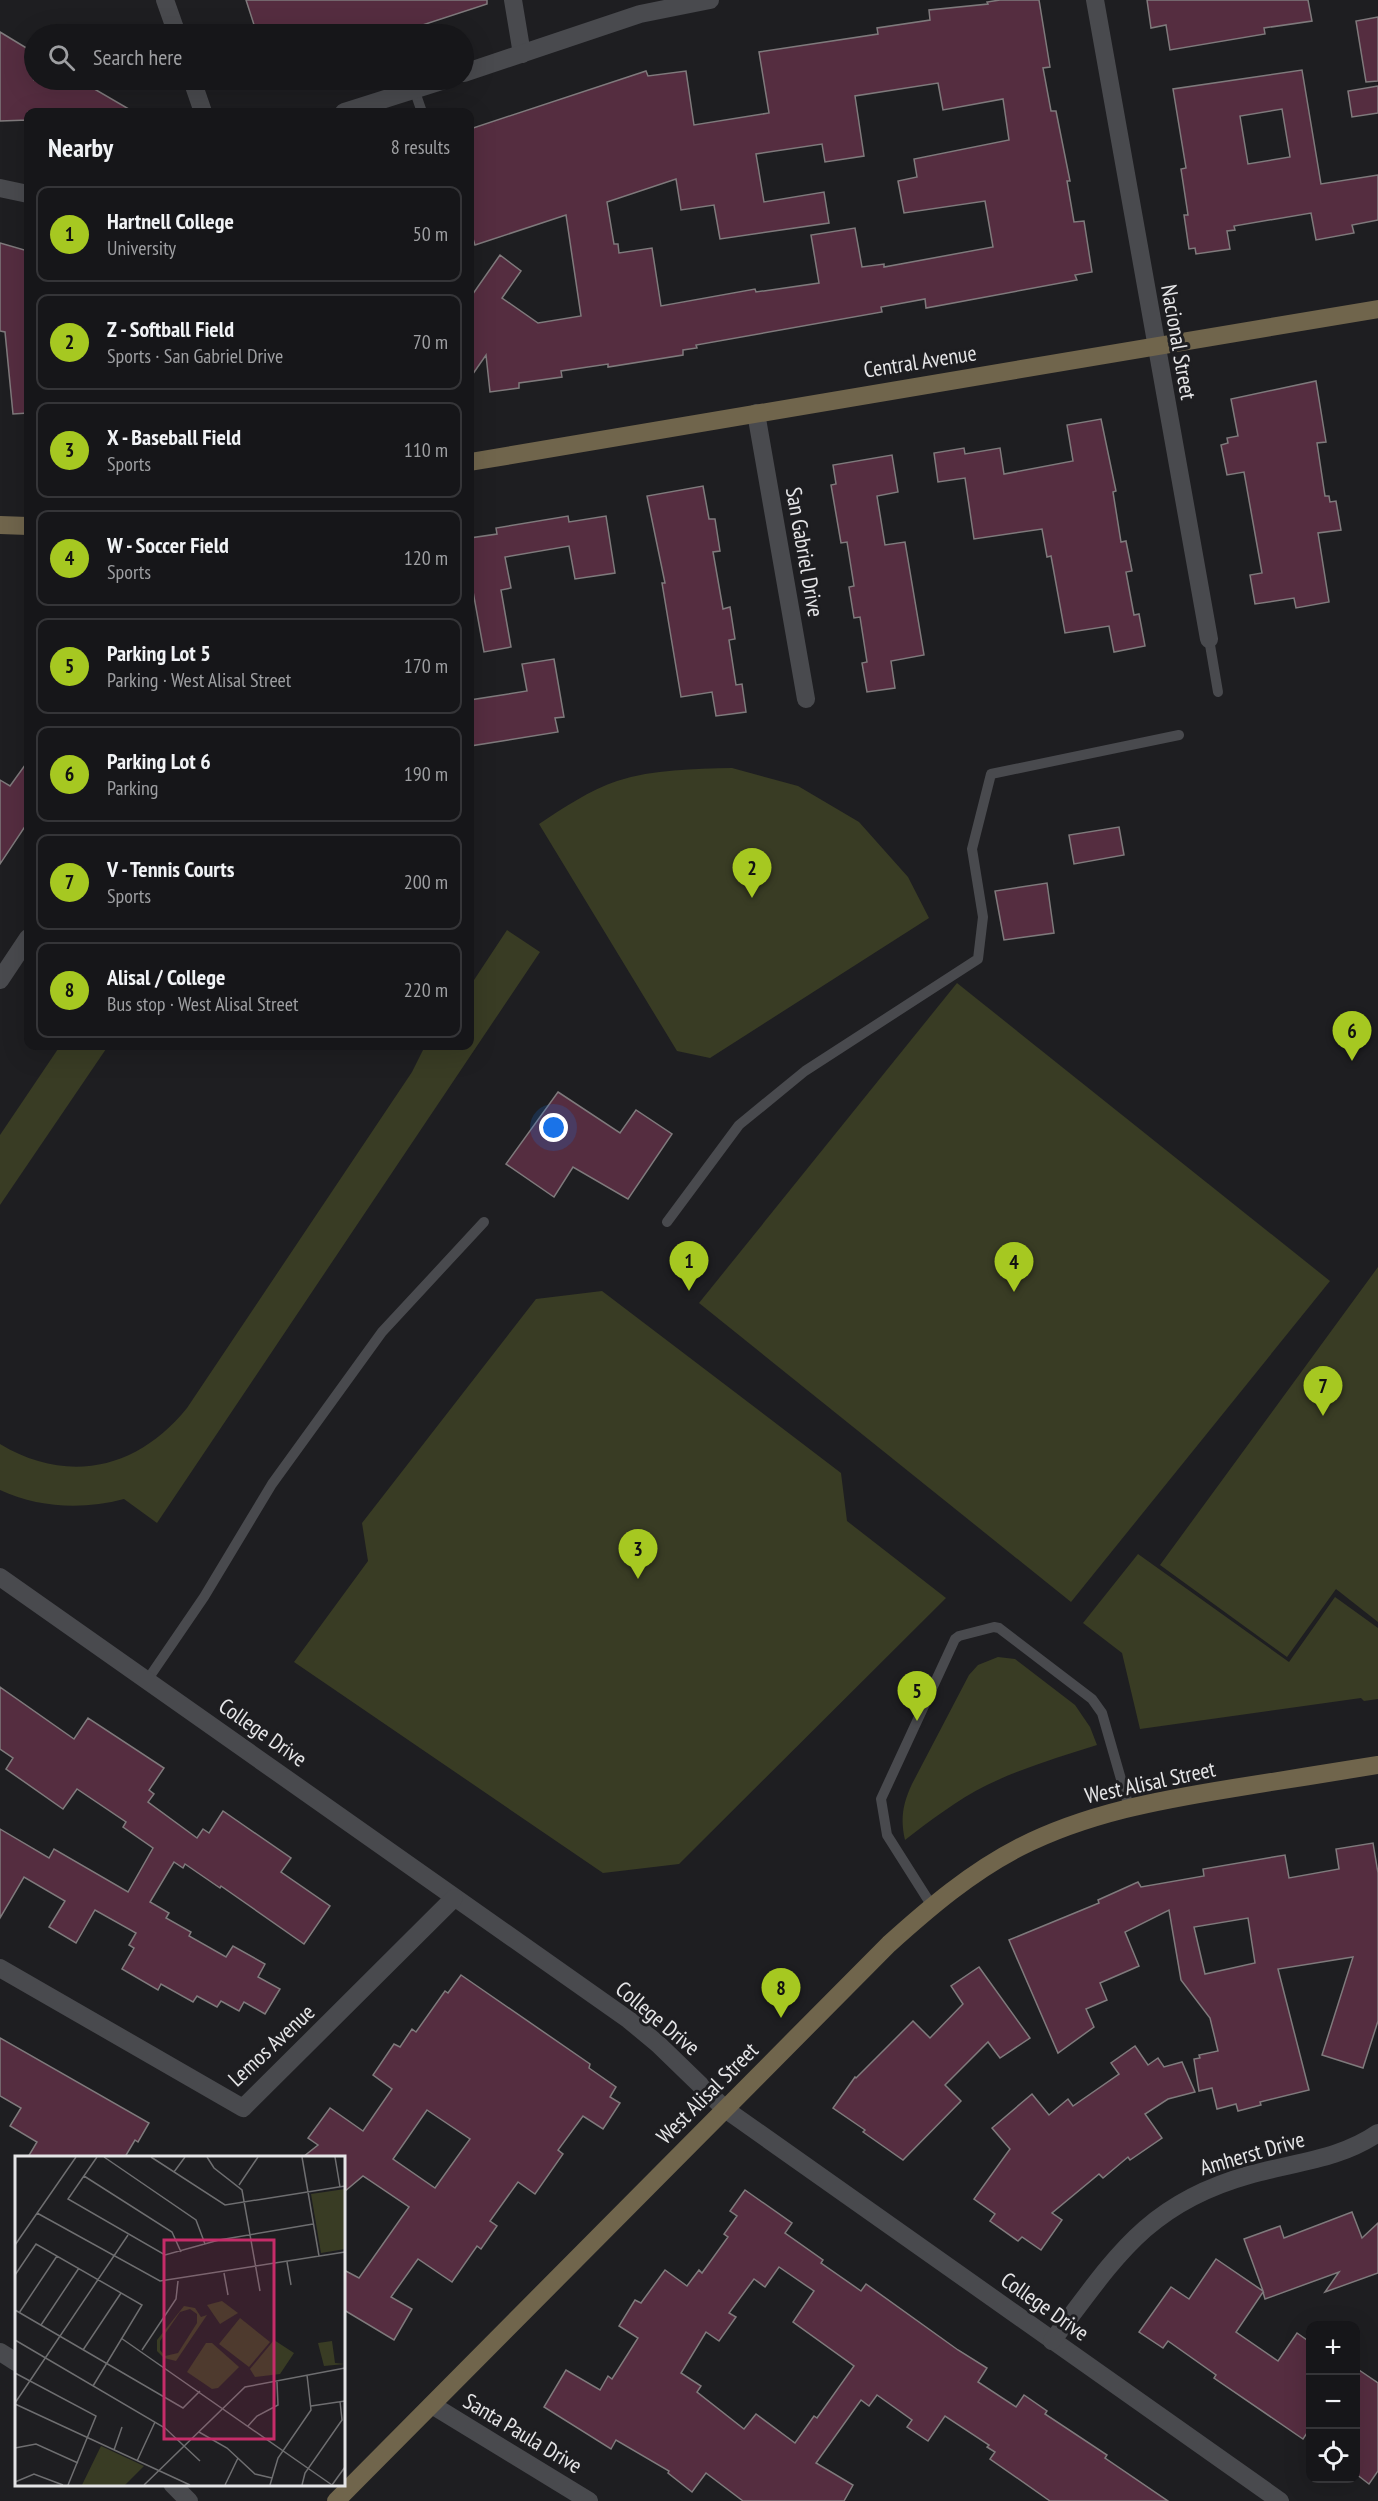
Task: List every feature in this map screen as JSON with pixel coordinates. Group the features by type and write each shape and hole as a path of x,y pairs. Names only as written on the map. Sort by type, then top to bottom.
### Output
{"main road":[{"name":"Central Avenue","path":"474,461 1378,309"},
{"path":"0,525 24,526"},
{"name":"West Alisal Street","path":"336,2501 889,1944 932,1906 972,1876 1019,1847 1070,1824 1129,1807 1378,1765"}],"street":[{"path":"165,0 173,24"},
{"path":"513,0 522,54"},
{"path":"474,70 640,15 710,0"},
{"name":"Nacional Street","path":"1095,0 1209,639"},
{"path":"195,90 202,108"},
{"path":"356,108 411,90"},
{"path":"0,188 24,193"},
{"name":"San Gabriel Drive","path":"756,413 806,699"},
{"path":"0,980 24,944"},
{"name":"College Drive","path":"0,1577 148,1679 454,1899 629,2020 658,2044 725,2109 1280,2501"},
{"name":"Lemos Avenue","path":"0,1968 243,2108 454,1899"},
{"name":"Amherst Drive","path":"1052,2341 1120,2251 1136,2234 1167,2210 1208,2188 1231,2180 1335,2155 1363,2143 1378,2133"},
{"path":"0,2352 15,2361"},
{"name":"Santa Paula Drive","path":"432,2405 589,2501"},
{"path":"174,2486 189,2501"}],"lane":[{"path":"414,90 421,108"},
{"name":"Nacional Street","path":"1209,639 1218,692"},
{"path":"667,1222 739,1125 805,1071 978,959 982,916 972,849 991,774 1179,735"},
{"path":"148,1679 204,1598 272,1484 382,1332 484,1222"},
{"path":"932,1906 887,1835 881,1799 955,1639 959,1636 994,1627 999,1628 1092,1699 1102,1713 1129,1807"}],"green space":[{"path":"732,768 798,786 859,822 908,877 929,918 710,1058 677,1051 539,824 587,794 617,781 660,772"},
{"path":"507,930 540,952 157,1523 124,1499 93,1505 46,1504 0,1490 0,1444 26,1457 51,1464 76,1467 101,1464 124,1457 147,1445 168,1429 187,1408 412,1072 423,1050 474,1050 474,980"},
{"path":"957,983 1330,1281 1071,1602 699,1303"},
{"path":"57,1050 105,1050 0,1205 0,1135"},
{"path":"1378,1267 1378,1622 1336,1589 1287,1657 1160,1565"},
{"path":"602,1291 841,1473 847,1521 946,1598 679,1864 603,1873 294,1662 368,1561 362,1523 536,1299"},
{"path":"1138,1554 1289,1662 1335,1597 1378,1628 1378,1699 1364,1701 1361,1698 1140,1729 1122,1653 1083,1623"},
{"path":"998,1657 1015,1659 1075,1705 1090,1727 1097,1745 1027,1768 987,1785 934,1818 905,1840 903,1811 912,1784 969,1675 978,1665"}],"building":[{"path":"246,0 487,0 487,4 426,24 254,24"},
{"path":"1000,0 1039,0 1050,67 1043,68 1051,111 1056,111 1070,181 1067,181 1074,222 1084,221 1092,272 1075,275 1077,280 926,308 925,299 881,307 882,312 696,345 697,348 683,350 683,355 608,367 608,364 561,371 562,377 519,383 519,388 490,392 486,355 474,372 474,292 500,255 521,271 502,298 538,323 581,316 566,215 475,245 474,128 646,71 648,76 686,71 694,125 769,113 759,52 878,34 877,28 930,20 929,10 988,4 987,2","holes":["938,83 943,110 1003,99 1009,140 914,159 917,177 898,181 904,213 985,201 993,247 884,267 884,264 862,267 855,228 811,235 819,283 756,292 755,289 661,306 652,248 619,253 618,244 614,244 607,202 676,179 681,210 714,205 720,239 829,223 824,192 764,202 756,154 822,144 825,162 864,156 855,96"]},
{"path":"1147,0 1308,0 1312,21 1264,28 1265,34 1170,50 1166,25 1151,28"},
{"path":"1378,17 1378,81 1366,82 1356,21"},
{"path":"0,32 24,47 24,90 96,90 127,108 24,108 24,120 0,121"},
{"path":"1302,70 1321,184 1378,175 1378,220 1352,225 1354,233 1316,240 1311,213 1234,226 1235,230 1227,231 1230,249 1196,254 1195,248 1189,249 1184,215 1188,215 1181,169 1186,168 1173,89","holes":["1282,109 1290,157 1248,164 1240,116"]},
{"path":"1378,86 1378,113 1352,117 1348,91"},
{"path":"0,243 24,250 24,413 13,414 5,332 0,331"},
{"path":"1316,381 1326,442 1317,443 1325,496 1329,496 1330,502 1336,501 1341,530 1318,533 1329,602 1296,608 1294,598 1255,604 1250,575 1262,573 1244,472 1227,475 1221,445 1228,443 1227,438 1238,436 1231,399"},
{"path":"1101,419 1116,491 1113,492 1121,542 1126,541 1132,571 1126,572 1134,615 1139,614 1145,646 1114,652 1109,626 1065,633 1051,556 1047,557 1042,529 974,539 965,478 938,482 934,453 964,448 965,454 1000,448 1004,474 1073,461 1067,425"},
{"path":"892,455 898,492 877,496 885,545 905,542 924,655 891,661 895,688 867,692 862,663 867,662 860,617 854,618 849,587 854,586 847,542 841,543 831,485 836,484 833,465"},
{"path":"703,486 709,519 715,519 720,551 713,552 723,609 730,607 735,639 729,640 736,685 742,684 746,712 716,716 712,692 681,697 662,583 665,583 647,496"},
{"path":"568,516 569,522 606,516 615,573 575,579 569,546 505,557 511,588 501,590 511,647 484,652 474,597 474,537 497,534 496,528"},
{"path":"554,659 564,717 555,718 558,732 474,745 474,699 527,691 522,664"},
{"path":"24,767 24,828 0,864 0,780 10,786"},
{"path":"1119,827 1124,855 1074,864 1069,835"},
{"path":"1047,883 1054,933 1004,940 995,891"},
{"path":"558,1092 620,1133 636,1110 672,1134 628,1199 573,1167 554,1197 506,1164"},
{"path":"0,1687 74,1739 88,1718 164,1768 149,1790 154,1794 148,1802 197,1838 203,1829 209,1833 223,1811 291,1858 281,1872 330,1906 304,1944 221,1886 220,1888 185,1864 183,1868 174,1862 150,1902 169,1913 166,1918 191,1932 189,1936 226,1957 233,1946 265,1964 258,1977 280,1989 265,2014 244,2002 239,2011 221,2001 217,2007 197,1996 193,2002 161,1984 158,1990 122,1969 134,1948 129,1945 136,1933 95,1910 76,1943 49,1927 65,1901 24,1877 0,1918 0,1829 49,1858 54,1849 128,1892 153,1848 123,1827 126,1822 77,1789 63,1809 6,1769 13,1758 0,1749"},
{"path":"1373,1843 1378,1873 1378,2021 1363,2068 1322,2055 1353,1957 1278,1969 1309,2090 1260,2102 1261,2105 1238,2111 1236,2104 1217,2109 1212,2088 1199,2091 1194,2059 1200,2058 1199,2055 1218,2051 1210,2018 1181,1980 1169,1910 1125,1932 1139,1966 1100,1983 1107,2000 1086,2009 1094,2027 1058,2053 1009,1940 1099,1903 1098,1900 1138,1882 1141,1887 1204,1876 1203,1869 1285,1855 1289,1878 1339,1869 1336,1849","holes":["1248,1918 1255,1963 1205,1974 1194,1927"]},
{"path":"979,1967 1030,2038 1000,2058 988,2042 945,2085 961,2101 903,2160 833,2108 855,2077 913,2021 930,2038 963,2004 951,1986"},
{"path":"461,1975 590,2064 589,2068 616,2087 610,2097 620,2103 603,2129 583,2116 558,2150 563,2154 535,2194 518,2182 490,2221 497,2226 481,2249 477,2246 452,2282 418,2259 391,2297 412,2309 394,2340 345,2311 345,2271 359,2278 409,2207 363,2176 345,2191 345,2156 304,2156 318,2145 308,2138 330,2108 363,2131 392,2089 373,2075 394,2044 400,2047 412,2029 416,2032 445,1991 448,1993","holes":["427,2110 470,2139 435,2188 393,2159"]},
{"path":"0,2038 149,2123 138,2142 135,2140 126,2156 29,2156 37,2142 10,2126 21,2108 0,2096"},
{"path":"1135,2046 1148,2065 1158,2058 1164,2067 1182,2062 1195,2092 1168,2099 1145,2114 1162,2138 1130,2160 1128,2157 1103,2178 1099,2174 1052,2213 1062,2220 1041,2250 1022,2237 1018,2241 990,2221 995,2214 974,2199 1010,2149 992,2128 1032,2094 1049,2115 1068,2099 1073,2106 1119,2074 1111,2063"},
{"path":"745,2190 792,2223 785,2233 823,2260 821,2263 861,2291 866,2284 987,2368 978,2382 1016,2407 1024,2395 1047,2411 1045,2414 1107,2455 1105,2458 1168,2501 1050,2501 990,2459 995,2452 987,2447 989,2445 945,2416 928,2441 907,2427 912,2420 877,2395 869,2406 861,2400 816,2463 853,2485 844,2501 743,2501 706,2473 692,2492 668,2473 669,2471 616,2440 611,2449 544,2407 566,2370 600,2390 608,2376 612,2379 638,2338 619,2326 635,2300 641,2303 665,2270 687,2286 699,2270 702,2273 728,2237 724,2234 737,2216 730,2211","holes":["779,2267 814,2291 793,2322 854,2366 817,2418 814,2416 795,2443 756,2414 744,2429 697,2392 701,2386 681,2373 706,2332 719,2341 736,2317 729,2313 754,2279 765,2287"]},
{"path":"1352,2212 1362,2238 1378,2223 1378,2273 1325,2292 1339,2272 1265,2299 1263,2292 1236,2332 1278,2361 1297,2333 1306,2339 1306,2434 1303,2439 1214,2378 1216,2375 1168,2341 1163,2348 1139,2332 1171,2287 1189,2299 1216,2259 1263,2291 1244,2239 1280,2226 1284,2238"},
{"path":"1360,2371 1378,2383 1378,2471 1369,2484 1360,2477"}],"place":[{"name":"Z - Softball Field","path":"752,898"},
{"name":"Parking Lot 6","path":"1352,1061"},
{"name":"Hartnell College","path":"689,1291"},
{"name":"W - Soccer Field","path":"1014,1292"},
{"name":"V - Tennis Courts","path":"1323,1416"},
{"name":"X - Baseball Field","path":"638,1579"},
{"name":"Parking Lot 5","path":"917,1721"},
{"name":"Alisal / College","path":"781,2018"}]}
